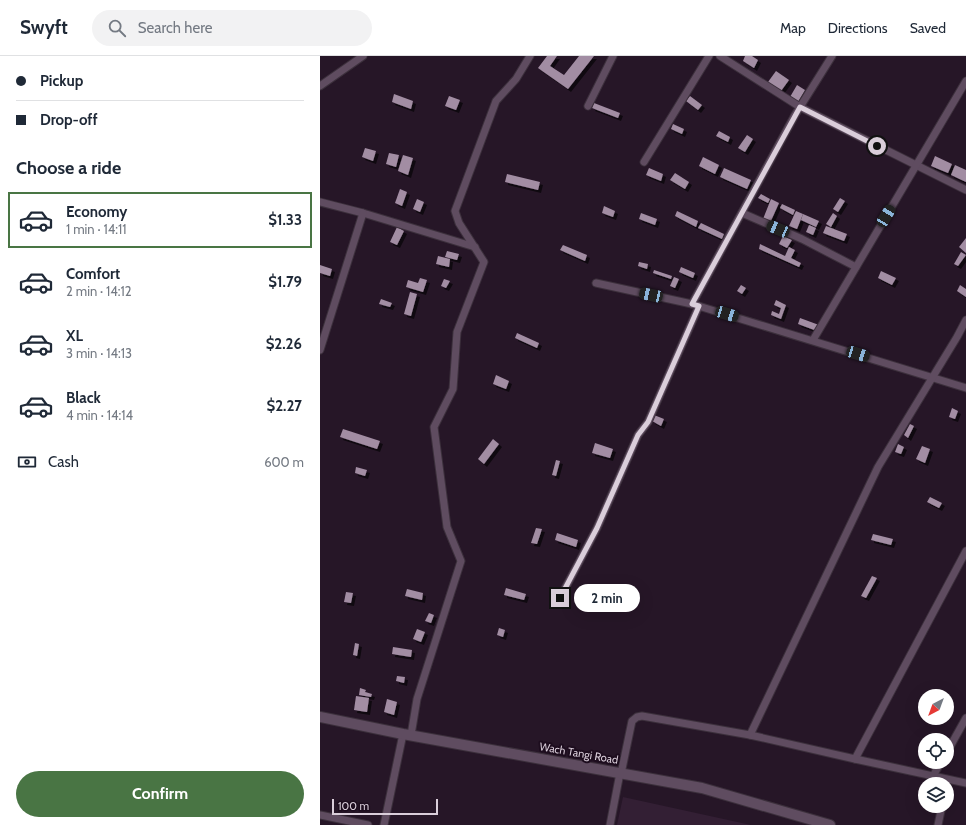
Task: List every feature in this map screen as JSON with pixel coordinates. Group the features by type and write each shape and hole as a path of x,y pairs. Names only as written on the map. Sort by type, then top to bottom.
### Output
{"main road":[{"name":"Wach Tangi Road","path":"320,717 407,734 621,771 702,788 830,825"}],"street":[{"path":"320,86 363,56"},
{"path":"384,825 417,699 461,561 447,527 434,427 453,389 457,332 484,262 459,223 455,211 496,101 516,79 530,56"},
{"path":"588,106 613,56"},
{"path":"644,162 709,56"},
{"path":"720,56 800,107 966,190"},
{"path":"560,598 597,528 638,435 648,422 696,305 742,213 800,107 832,56"},
{"path":"813,340 966,81"},
{"path":"320,202 363,213 474,248"},
{"path":"320,350 363,213"},
{"path":"742,213 802,239 856,267"},
{"path":"596,283 696,305 966,388"},
{"path":"750,735 878,467 966,320"},
{"path":"855,759 966,551"},
{"path":"610,825 632,721 637,717 642,716 750,735 933,776 937,769"},
{"path":"954,739 966,718"},
{"path":"954,782 966,783"},
{"path":"938,825 941,813"},
{"path":"320,815 368,825"}],"shaded area":[{"path":"623,797 751,825 617,825"}],"building":[{"path":"547,56 557,56 550,66 564,75 579,56 594,56 568,89 538,68"},
{"path":"745,56 752,56 758,60 754,68 743,61"},
{"path":"776,71 789,80 781,91 768,82"},
{"path":"797,85 805,90 798,102 790,97"},
{"path":"394,94 413,101 411,109 392,102"},
{"path":"449,96 460,100 456,110 445,106"},
{"path":"690,96 702,105 698,110 686,101"},
{"path":"594,103 620,113 618,118 592,108"},
{"path":"673,124 684,129 682,134 671,129"},
{"path":"719,131 730,137 728,142 716,136"},
{"path":"747,135 753,139 745,152 738,148"},
{"path":"365,148 376,151 373,161 362,157"},
{"path":"389,153 399,155 396,167 386,164"},
{"path":"403,155 413,158 408,175 398,171"},
{"path":"935,156 952,164 948,173 931,166"},
{"path":"703,157 719,165 715,174 699,166"},
{"path":"955,165 966,170 966,182 951,175"},
{"path":"649,168 663,174 661,181 646,175"},
{"path":"724,168 751,180 747,189 720,177"},
{"path":"675,173 689,182 685,189 670,180"},
{"path":"507,174 540,182 538,190 505,182"},
{"path":"400,189 407,192 402,206 395,203"},
{"path":"761,194 770,199 768,203 758,198"},
{"path":"840,198 845,201 838,212 833,209"},
{"path":"417,199 424,202 420,212 413,209"},
{"path":"771,199 779,203 770,223 763,219"},
{"path":"782,204 795,210 793,215 780,208"},
{"path":"604,206 615,211 613,217 602,213"},
{"path":"677,211 698,221 696,227 675,216"},
{"path":"796,211 803,214 797,229 789,226"},
{"path":"641,213 657,219 655,225 639,219"},
{"path":"833,213 837,216 831,227 826,224"},
{"path":"803,214 819,221 816,227 801,220"},
{"path":"701,223 724,234 722,239 698,228"},
{"path":"809,225 816,228 813,235 806,232"},
{"path":"826,226 847,234 844,241 823,233"},
{"path":"397,227 404,231 397,245 390,242"},
{"path":"783,236 792,240 787,248 779,244"},
{"path":"966,238 966,253 959,247"},
{"path":"760,244 785,256 789,247 795,250 791,258 801,263 799,267 759,249"},
{"path":"563,245 587,255 585,261 560,250"},
{"path":"447,251 459,254 457,260 445,257"},
{"path":"961,252 966,255 958,266 954,264"},
{"path":"438,256 450,259 449,267 436,264"},
{"path":"639,262 648,264 647,269 638,266"},
{"path":"320,265 332,269 330,276 320,273"},
{"path":"681,267 695,273 693,278 679,272"},
{"path":"654,270 672,276 671,279 653,273"},
{"path":"881,271 896,278 892,285 878,278"},
{"path":"674,277 679,279 675,288 670,286"},
{"path":"420,278 427,280 423,292 406,287 408,280 418,283"},
{"path":"444,279 450,281 446,288 441,286"},
{"path":"741,285 746,288 742,294 737,291"},
{"path":"960,285 966,289 966,297 957,291"},
{"path":"410,292 417,294 411,316 404,314"},
{"path":"381,299 392,303 390,307 379,304"},
{"path":"776,300 786,305 781,319 771,315 772,311 779,314 781,308 774,305"},
{"path":"800,318 819,325 817,331 798,324"},
{"path":"517,333 539,343 537,348 515,338"},
{"path":"496,375 509,381 506,389 493,384"},
{"path":"952,408 958,411 955,419 949,417"},
{"path":"654,415 664,419 661,426 652,421"},
{"path":"910,424 914,426 908,438 904,435"},
{"path":"343,429 380,441 377,449 340,437"},
{"path":"493,439 499,444 484,464 478,459"},
{"path":"595,443 613,449 610,458 592,453"},
{"path":"898,444 904,447 901,454 895,452"},
{"path":"922,446 930,449 925,463 916,459"},
{"path":"556,460 560,461 556,476 552,475"},
{"path":"356,467 367,470 365,476 355,473"},
{"path":"930,497 942,503 939,508 927,502"},
{"path":"536,528 542,529 537,544 531,543"},
{"path":"557,533 578,540 576,547 555,540"},
{"path":"873,534 893,539 891,545 871,540"},
{"path":"872,576 877,578 866,598 861,596"},
{"path":"506,588 526,594 524,600 504,595"},
{"path":"407,589 423,593 422,600 405,596"},
{"path":"346,592 353,593 351,603 344,602"},
{"path":"429,613 434,615 431,623 425,621"},
{"path":"499,628 505,630 503,637 497,635"},
{"path":"417,629 425,632 421,642 413,639"},
{"path":"355,643 359,644 357,656 353,655"},
{"path":"393,647 412,650 411,657 392,654"},
{"path":"397,676 405,677 404,683 396,681"},
{"path":"360,688 366,690 365,692 372,694 371,697 359,695"},
{"path":"356,696 369,698 367,712 354,710"},
{"path":"387,699 397,702 394,715 384,712"}],"route":[{"path":"560,598 597,528 638,435 648,422 658,400 699,306 692,304 800,107 877,146"}]}
